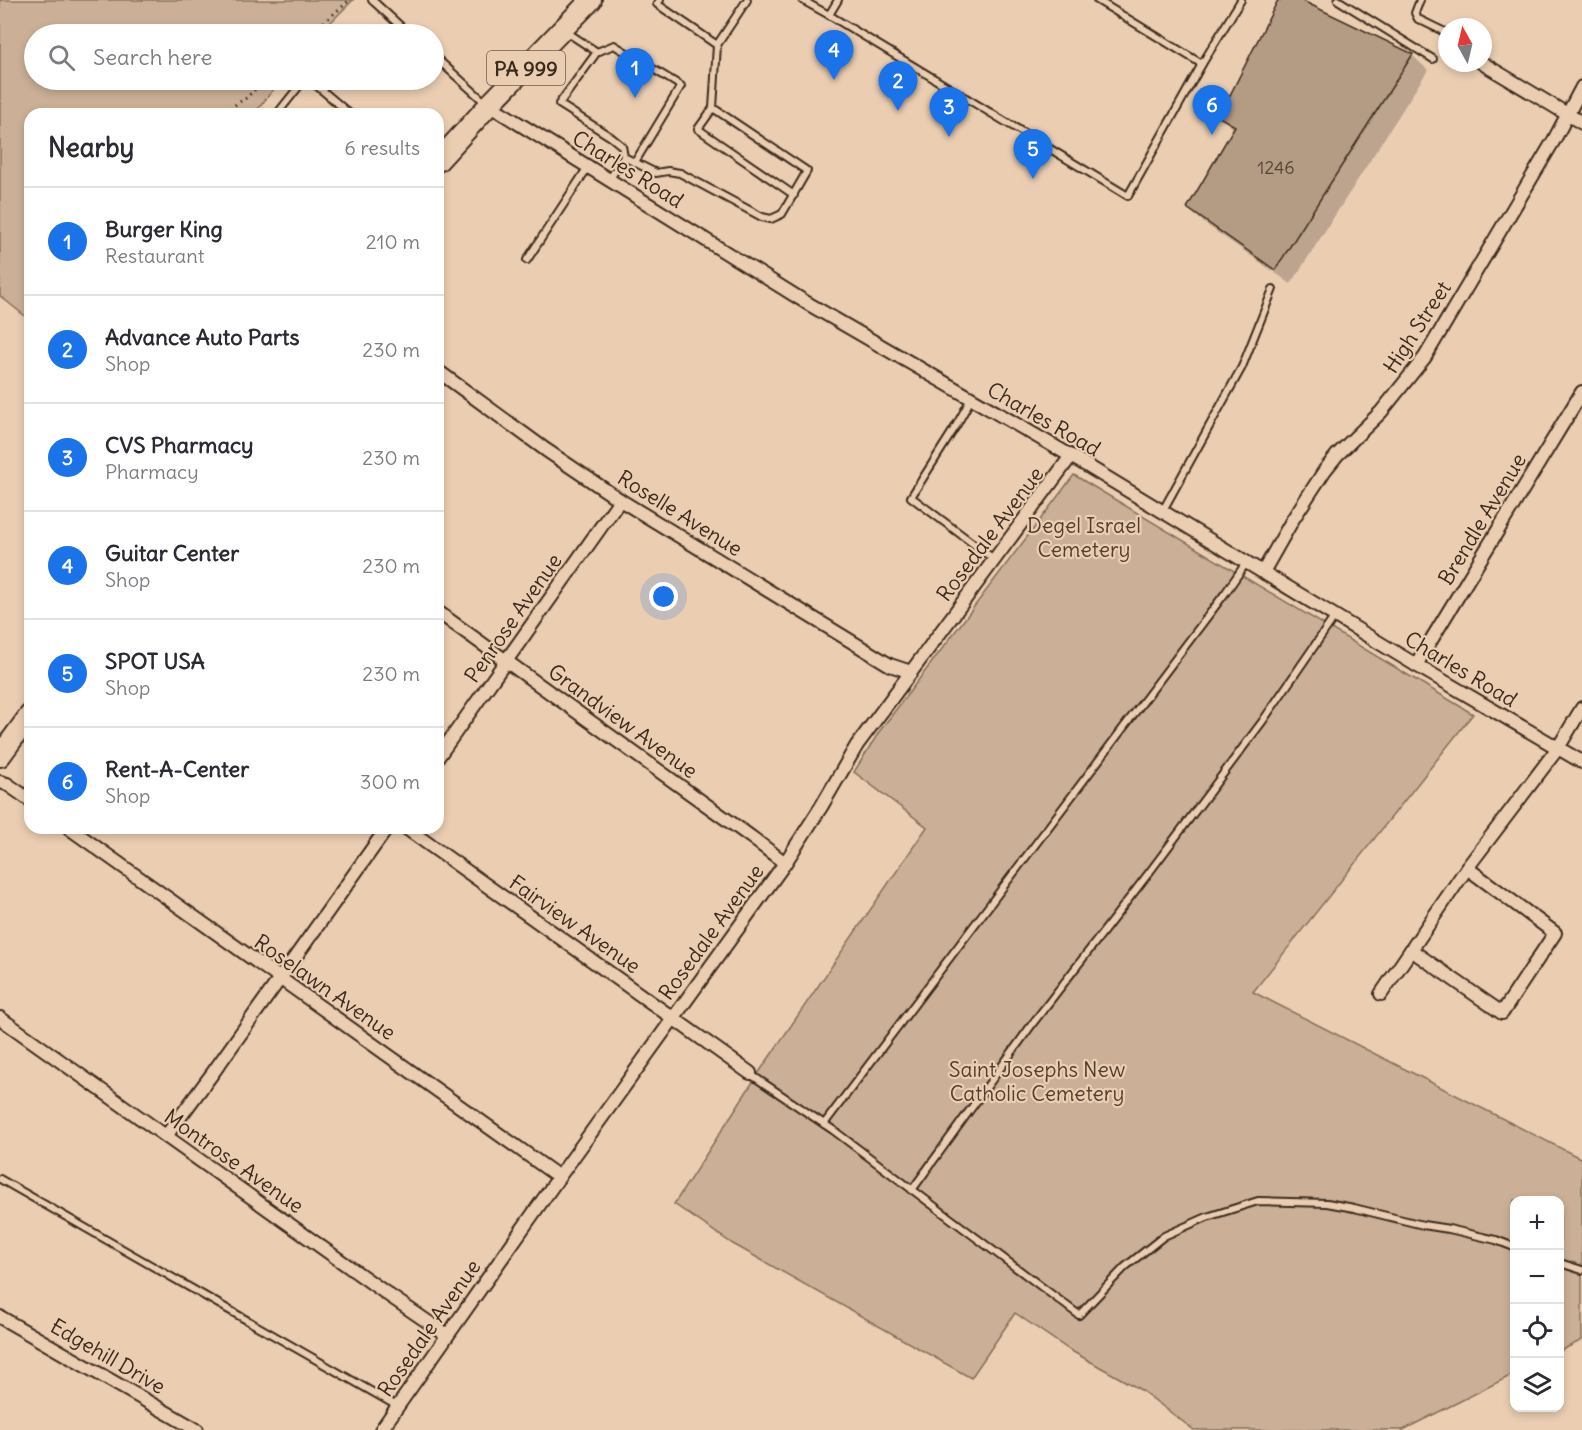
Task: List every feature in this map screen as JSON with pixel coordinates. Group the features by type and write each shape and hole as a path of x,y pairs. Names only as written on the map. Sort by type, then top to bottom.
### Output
{"main road":[{"name":"PA 999","path":"444,154 591,0"},
{"path":"0,756 24,723"}],"street":[{"path":"1492,69 1582,123"},
{"name":"High Street","path":"1263,572 1293,519 1325,470 1381,412 1425,357 1582,87"},
{"name":"Charles Road","path":"489,105 807,303 1071,456 1416,665 1582,762"},
{"name":"Roselle Avenue","path":"444,375 546,450 620,500 890,665 911,672"},
{"name":"Brendle Avenue","path":"1416,665 1582,392"},
{"name":"Rosedale Avenue","path":"381,1430 784,863 821,807 857,745 1071,456"},
{"name":"Penrose Avenue","path":"444,749 620,500"},
{"name":"Grandview Avenue","path":"444,616 752,837 784,863"},
{"path":"1381,994 1467,868 1558,748 1582,708"},
{"path":"0,782 24,796"},
{"name":"Roselawn Avenue","path":"77,834 559,1177"},
{"path":"166,1136 383,834"},
{"name":"Fairview Avenue","path":"414,834 750,1073"},
{"path":"1411,950 1502,1013 1556,933 1467,868"},
{"name":"Montrose Avenue","path":"0,1018 447,1335"},
{"name":"Edgehill Drive","path":"0,1317 197,1430"}],"lane":[{"path":"372,0 398,24"},
{"path":"660,0 657,4 717,45"},
{"path":"747,0 717,45 713,108 698,129 794,195"},
{"path":"802,0 1128,196 1202,64 1241,0"},
{"path":"829,15 838,0"},
{"path":"1097,0 1202,64"},
{"path":"1338,0 1433,58"},
{"path":"1420,0 1415,13 1418,19 1438,29"},
{"path":"563,30 597,52"},
{"path":"609,180 624,157 622,146 559,104 597,52 614,45 681,86 635,162"},
{"path":"444,65 489,105"},
{"path":"282,108 296,90"},
{"path":"322,90 343,108"},
{"path":"624,157 656,173 668,171 680,173 762,217 771,219 782,214 807,171 713,108"},
{"path":"527,260 588,167"},
{"path":"1162,512 1242,367 1273,289"},
{"path":"971,399 957,426 911,497 995,560"},
{"path":"824,1124 1246,563"},
{"path":"912,1190 1033,1023 1262,722 1335,616"},
{"path":"750,1073 824,1124 1079,1315 1125,1268 1164,1236 1207,1217 1258,1202 1327,1203 1496,1240 1510,1245"},
{"path":"0,1179 398,1406"},
{"path":"1564,1264 1582,1270"}],"path":[{"path":"322,24 350,0"},
{"path":"232,108 254,90"}],"green space":[{"path":"0,0 353,0 329,24 24,24 24,90 273,90 259,108 24,108 24,315 0,296"},
{"name":"Saint Josephs New Catholic Cemetery","path":"1074,475 1473,714 1253,992 1582,1159 1582,1340 1564,1349 1564,1196 1510,1196 1510,1376 1403,1430 1194,1430 1141,1390 1068,1349 1015,1313 971,1378 733,1244 674,1204 760,1071 927,827 854,772 879,732"}],"building":[{"path":"1278,0 1301,0 1413,54 1275,270 1187,208 1235,126 1219,117"}],"place":[{"name":"Guitar Center","path":"834,80"},
{"name":"Burger King","path":"635,98"},
{"name":"Advance Auto Parts","path":"898,111"},
{"name":"Rent-A-Center","path":"1212,135"},
{"name":"CVS Pharmacy","path":"949,137"},
{"name":"SPOT USA","path":"1033,179"}],"park label":[{"name":"Degel Israel Cemetery","path":"1084,537"}]}
